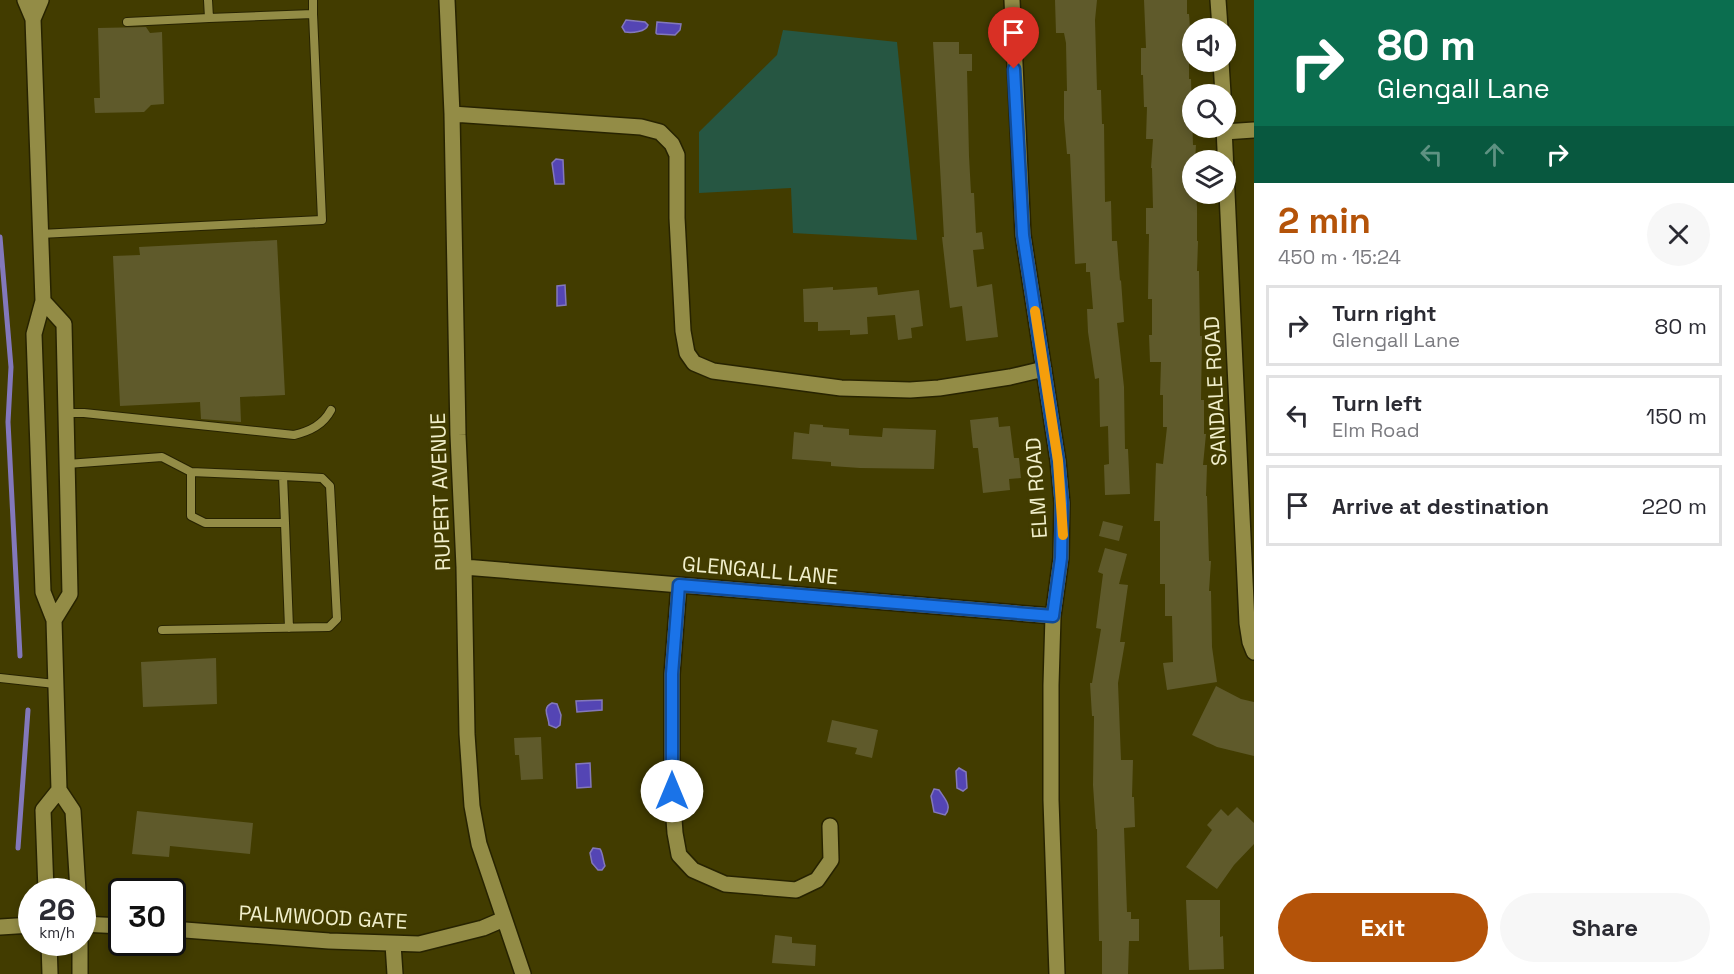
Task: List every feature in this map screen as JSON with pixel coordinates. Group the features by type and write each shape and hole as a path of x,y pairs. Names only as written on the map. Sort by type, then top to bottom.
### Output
{"street":[{"path":"25,0 33,19 43,301 34,334 43,592 54,620 58,790 73,812 77,878"},
{"path":"33,19 41,0"},
{"name":"RUPERT AVENUE","path":"447,0 452,114 467,734 472,806 479,844 523,974"},
{"name":"ELM ROAD","path":"1012,0 1023,235 1058,461 1062,503 1061,558 1053,616 1051,685 1051,800 1057,974"},
{"path":"1218,0 1219,18"},
{"path":"452,114 641,127 660,132 672,144 677,155 677,218 683,331 687,353 694,363 713,371 841,388 910,390 1010,377 1044,369"},
{"path":"1236,130 1254,130"},
{"name":"SANDALE ROAD","path":"1224,138 1247,623 1254,652"},
{"path":"43,301 64,324 70,594 54,620"},
{"name":"GLENGALL LANE","path":"464,567 1053,616"},
{"path":"679,585 672,674 672,791 679,855 693,870 725,884 796,890 817,880 831,860 830,826"},
{"path":"46,878 43,810 58,790"},
{"name":"PALMWOOD GATE","path":"186,930 419,944 483,928 504,919"},
{"path":"0,927 18,926"},
{"path":"393,944 395,974"},
{"path":"49,956 50,974"},
{"path":"80,956 80,974"}],"lane":[{"path":"208,0 209,18"},
{"path":"40,234 322,220 313,0"},
{"path":"127,22 313,14"},
{"path":"66,413 294,435 307,432 318,425 331,410"},
{"path":"67,464 162,457 191,472 322,478 330,486 337,619 329,627 162,630"},
{"path":"191,472 191,516 205,523 285,523"},
{"path":"284,476 289,628"},
{"path":"0,678 55,684"}],"green space":[{"path":"783,30 897,42 917,240 793,233 791,188 699,193 699,132 777,55"}],"shaded area":[{"path":"626,20 645,22 648,25 642,31 625,32 622,27"},
{"path":"657,22 681,24 680,30 675,35 657,34"},
{"path":"556,159 563,160 564,184 555,184 552,163"},
{"path":"565,285 566,305 557,306 557,286"},
{"path":"602,700 602,710 577,712 576,701"},
{"path":"552,703 557,704 561,715 560,725 556,728 549,725 546,713 547,707"},
{"path":"590,763 591,787 577,788 576,764"},
{"path":"959,768 966,772 967,788 963,791 957,788 956,771"},
{"path":"934,789 939,790 947,802 948,808 945,815 934,812 931,796"},
{"path":"593,848 601,851 605,866 602,870 598,870 592,863 590,853"}],"building":[{"path":"1055,0 1097,0 1095,20 1097,90 1101,90 1102,124 1104,124 1105,202 1111,201 1112,241 1117,241 1121,280 1124,322 1117,323 1124,387 1125,449 1128,449 1130,494 1105,495 1104,465 1109,464 1108,426 1100,427 1099,378 1095,379 1088,332 1087,309 1093,309 1090,272 1086,272 1086,263 1075,264 1070,154 1067,154 1064,119 1064,91 1067,91 1066,43 1064,33 1056,33"},
{"path":"1144,0 1187,0 1189,18 1182,18 1182,72 1189,72 1191,84 1182,84 1182,138 1193,138 1193,145 1196,145 1196,150 1182,150 1182,204 1197,204 1197,207 1197,271 1199,271 1200,336 1202,336 1201,400 1204,400 1204,434 1206,434 1203,465 1207,465 1206,496 1209,561 1211,561 1209,591 1211,591 1212,647 1217,682 1167,690 1163,663 1173,662 1172,616 1165,616 1165,584 1160,584 1160,521 1154,521 1156,463 1163,464 1167,427 1163,427 1163,395 1160,395 1161,362 1150,362 1149,335 1152,335 1152,299 1148,299 1149,234 1146,234 1146,208 1153,208 1151,168 1153,139 1146,139 1147,107 1144,107 1143,75 1141,75 1141,48 1146,48"},
{"path":"146,27 150,33 162,32 164,104 151,105 144,112 95,113 94,98 100,98 98,28"},
{"path":"933,42 959,42 959,54 972,54 972,71 967,71 971,193 974,193 976,233 982,232 984,249 973,250 977,287 992,284 998,337 966,341 962,306 950,308 942,237 944,237"},
{"path":"277,240 285,395 240,397 241,422 201,419 200,402 120,406 113,256 140,255 139,247"},
{"path":"833,287 833,290 877,287 878,295 919,290 923,326 911,328 912,338 898,340 895,315 867,317 868,334 850,335 850,330 818,331 818,322 804,322 803,289"},
{"path":"998,417 999,427 1010,426 1014,458 1019,458 1021,478 1009,479 1010,490 983,493 978,448 973,448 970,420"},
{"path":"810,424 849,429 849,435 882,437 883,428 936,430 934,469 831,466 831,462 792,459 794,432 809,434"},
{"path":"1103,521 1123,526 1119,541 1099,536"},
{"path":"1105,548 1127,554 1119,584 1128,585 1120,642 1125,642 1118,683 1121,760 1133,760 1132,797 1134,797 1135,827 1124,828 1127,912 1131,912 1131,919 1139,919 1139,941 1129,941 1128,974 1102,974 1102,941 1099,941 1097,829 1093,785 1094,716 1092,716 1090,683 1092,683 1101,629 1096,628 1103,574 1098,572"},
{"path":"216,658 217,704 143,707 141,662"},
{"path":"1216,686 1241,699 1254,702 1254,756 1217,747 1192,735"},
{"path":"832,720 878,730 872,758 855,754 857,748 827,742"},
{"path":"541,737 543,779 521,780 519,755 515,755 514,738"},
{"path":"1237,807 1254,823 1254,844 1234,865 1217,889 1186,867 1212,830 1207,825 1221,809 1228,816"},
{"path":"137,811 253,823 250,854 170,846 169,857 132,854"},
{"path":"1186,900 1220,900 1220,937 1223,936 1224,969 1189,970"},
{"path":"775,935 792,937 792,943 816,945 815,966 772,963"}],"waterway":[{"path":"0,237 11,367 8,422 20,656"},
{"path":"18,848 28,710"}],"slow traffic":[{"path":"1035,311 1058,461 1063,535"}],"route":[{"path":"672,791 672,674 679,585 1053,616 1063,533 1062,503 1058,461 1023,235 1014,69"}]}
